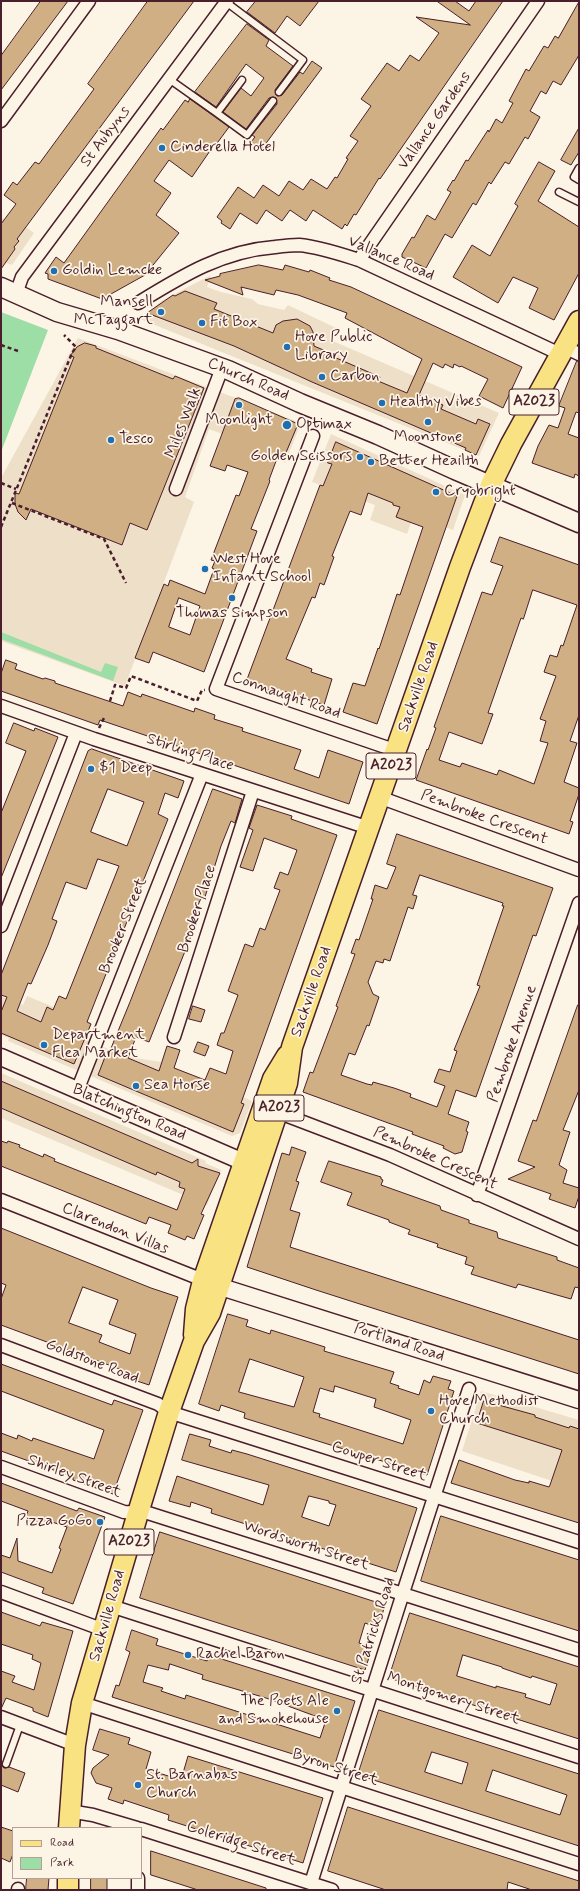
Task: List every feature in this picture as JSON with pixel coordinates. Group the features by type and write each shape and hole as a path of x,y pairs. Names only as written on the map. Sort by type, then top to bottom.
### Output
{"main road":[{"name":"Church Road","path":"9,291 58,312 118,330 222,368 300,403 378,434 579,523"},
{"name":"A2023","path":"492,485 508,448 568,352 579,321"},
{"name":"Sackville Road","path":"69,1819 74,1745 82,1702 138,1513 194,1341 196,1309 211,1283 251,1165 273,1079 292,1047 379,798 397,751 460,567 492,485"},
{"name":"Sackville Road","path":"251,1165 277,1112 287,1083 292,1047"},
{"path":"68,1879 68,1890"}],"street":[{"path":"1,121 89,1"},
{"name":"Vallance Gardens","path":"359,260 538,1"},
{"name":"St Aubyns","path":"9,291 22,277 227,2"},
{"name":"Vallance Road","path":"138,303 171,282 211,261 252,248 299,245 333,252 359,260 568,352"},
{"name":"Miles Walk","path":"176,489 222,368"},
{"name":"Connaught Road","path":"313,436 216,689 397,751"},
{"name":"Stirling Place","path":"1,706 76,733 369,828"},
{"path":"1,926 76,733"},
{"name":"Brooker Street","path":"77,1090 202,774"},
{"name":"Brooker Place","path":"174,1037 253,791"},
{"name":"Pembroke Crescent","path":"379,798 579,870"},
{"name":"Pembroke Avenue","path":"477,1195 579,903"},
{"name":"Blatchington Road","path":"1,1057 251,1165"},
{"name":"Pembroke Crescent","path":"277,1112 390,1155 477,1195 579,1239"},
{"name":"Clarendon Villas","path":"1,1200 211,1283"},
{"name":"Portland Road","path":"211,1283 579,1400"},
{"name":"Goldstone Road","path":"1,1345 158,1404 170,1412"},
{"name":"St Patricks Road","path":"311,1883 402,1593 470,1388"},
{"name":"Cowper Street","path":"170,1412 579,1542"},
{"name":"Shirley Street","path":"1,1467 124,1512 138,1513"},
{"name":"Wordsworth Street","path":"138,1513 148,1513 579,1650"},
{"path":"1,1592 104,1630"},
{"name":"Montgomery Street","path":"111,1606 579,1757"},
{"name":"Byron Street","path":"82,1702 579,1864"},
{"path":"1,1717 74,1745"},
{"path":"69,1819 93,1814 134,1827"},
{"name":"Coleridge Street","path":"142,1829 332,1890"},
{"path":"138,1879 138,1890"}],"lane":[{"path":"227,2 303,60 279,92"},
{"path":"169,79 247,135 273,101"},
{"path":"217,113 242,80"},
{"path":"579,168 574,177 579,180"},
{"path":"559,192 579,202"},
{"path":"6,1764 20,1725"}],"path":[{"path":"1,527 72,353 76,347 64,335"},
{"path":"1,345 18,351"},
{"path":"1,482 16,489"},
{"path":"12,503 104,539 126,583"},
{"path":"110,701 115,685 126,688 131,676 197,701 202,690 216,689"}],"shaded area":[{"path":"1,218 23,225 34,233 12,265 1,261"},
{"path":"211,275 207,287 221,292 252,299 258,304 284,310 288,305 338,329 333,341 499,413 479,456 140,319 163,300"},
{"path":"78,338 301,423 285,463 266,451 209,429 185,497 194,502 125,686 1,641 1,478"},
{"path":"331,434 465,495 453,530 413,516 407,534 370,520 375,505 312,482"},
{"path":"1,996 23,1005 27,996 92,1023 86,1040 129,1057 162,1062 252,1101 240,1133 232,1136 8,1041 9,1038 1,1035"},
{"path":"1,1073 206,1161 205,1163 221,1170 207,1205 1,1118"},
{"path":"481,1391 579,1420 579,1490 462,1451"}],"green space":[{"path":"1,312 48,330 1,452"},
{"path":"1,632 101,672 105,663 118,667 113,681 1,639"}],"building":[{"path":"41,1 68,1 1,90 1,56"},
{"path":"148,1 194,1 17,239 19,241 14,247 15,249 1,269 1,224 16,204 4,195 13,182 17,185 35,162 39,164 94,89 88,84"},
{"path":"256,1 319,1 300,26 287,16 275,33 247,12"},
{"path":"437,1 455,1 469,11 476,1 503,1 347,226 345,224 342,229 313,210 306,221 290,210 282,221 266,210 257,224 240,213 230,229 221,223 222,221 217,217 238,187 254,198 263,185 279,196 289,181 303,190 311,179 327,189 335,177 337,178 348,159 346,158 358,141 350,136 371,106 361,99 387,63 399,71 410,55 419,61 439,33 416,17 470,25"},
{"path":"579,2 579,55 561,85 553,81 546,94 541,91 530,111 540,117 528,139 525,137 509,164 505,162 491,184 489,182 476,205 473,203 452,238 445,234 426,268 402,257 402,254 412,237 414,238 427,215 435,220 451,192 447,190 466,160 468,161 488,130 489,132 496,119 502,123 513,103 509,101 526,69 529,71 544,46 548,48 555,36 558,38"},
{"path":"247,24 269,40 266,46 293,66 275,90 277,96 282,95 300,72 303,74 312,61 322,68 261,150 251,142 255,137 252,135 277,104 276,98 269,98 246,129 223,112 241,88 251,96 264,78 246,64 216,107 195,92"},
{"path":"190,99 229,127 215,146 214,145 192,177 169,160 154,181 171,193 156,215 179,233 145,275 102,299 48,279 48,274 45,273 56,257 64,263 161,128 163,130 185,100 188,102"},
{"path":"579,128 579,152 571,165 561,160"},
{"path":"539,162 555,171 538,201 579,227 579,273 554,320 529,308 538,288 513,277 498,303 453,277 472,245 490,256 518,206 515,204"},
{"path":"259,265 283,270 285,265 309,272 310,270 330,278 329,280 351,287 522,367 503,408 479,396 488,379 461,366 460,367 454,364 453,368 445,364 443,368 433,363 419,395 443,405 441,409 476,424 478,419 490,424 476,455 465,450 466,448 312,382 234,346 147,313 173,295 175,296 185,291 217,303 214,309 273,333 276,325 283,321 297,319 310,326 313,332 314,346 328,352 327,354 380,377 378,381 407,393 422,359 345,318 347,313 298,295 276,290 274,295 241,287 243,295 205,280 220,276 220,274"},
{"name":"Tesco","path":"85,343 96,346 96,348 173,379 175,376 204,388 147,530 130,523 122,545 31,509 26,520 18,512 15,504 15,493 19,494 74,357 70,356 77,347"},
{"path":"577,361 579,361 579,413 576,412 568,434 579,438 579,476 575,474 574,478 532,463 538,446 549,425 558,428 565,408 559,406"},
{"path":"239,398 298,424 285,455 279,453 269,480 270,481 251,529 257,531 204,672 153,652 149,663 135,658 164,584 168,586 170,580 205,594 214,569 212,568 215,561 211,560 236,495 239,496 248,472 227,465 225,471 210,466 235,399","holes":["179,598 200,606 190,635 169,627"]},
{"path":"336,442 457,496 377,724 343,712 353,683 365,686 397,594 400,595 423,527 396,517 400,507 368,493 361,515 350,511 332,556 334,557 324,585 320,583 315,598 312,597 286,659 312,669 311,672 332,679 324,705 283,691 282,695 246,682 320,485 323,486 332,464 328,463"},
{"path":"500,537 579,565 579,715 570,741 577,743 564,782 579,788 579,794 570,821 573,822 569,834 416,780 436,728 434,727 482,592 492,595 503,566 491,562","holes":["533,590 577,605 563,646 561,645 557,657 550,655 544,672 556,676 540,719 546,721 540,741 548,743 534,784 499,770 497,775 462,763 460,767 439,760 449,732 482,744 493,714 488,713 521,618 523,619"]},
{"path":"6,660 17,664 15,669 43,679 45,678 55,681 55,683 123,706 128,692 141,697 142,694 194,712 195,708 215,715 214,719 243,728 242,731 301,750 294,769 319,778 328,750 363,762 349,804 100,720 98,725 1,691 1,674"},
{"path":"14,723 34,731 35,728 58,737 1,878 1,813 26,751 6,743"},
{"path":"92,749 184,781 178,798 165,793 158,814 168,819 87,1022 91,1024 74,1064 1,1033 1,1012 7,997 1,995 1,975 88,751","holes":["108,789 144,802 127,846 91,832","98,859 119,866 66,999 59,996 53,1010 47,1007 41,1022 17,1011 28,983 31,984 48,945 57,921 52,919 66,882 86,889"]},
{"path":"213,789 242,799 235,823 231,821 221,846 205,897 202,896 195,912 189,929 193,931 149,1042 136,1037 128,1058 159,1071 167,1046 180,1050 174,1068 205,1080 210,1068 226,1074 233,1051 217,1045 221,1033 224,1033 238,995 228,991 245,944 253,947 260,928 265,930 280,890 274,888 280,872 288,875 297,850 264,838 253,871 240,867 253,830 249,828 257,805 292,816 291,819 337,835 241,1103 244,1104 233,1132 98,1075 105,1057 107,1058 130,1002"},
{"path":"397,834 553,888 536,936 533,935 476,1097 456,1090 448,1114 469,1122 466,1131 468,1132 462,1152 455,1154 443,1148 444,1146 412,1134 413,1132 303,1092 310,1072 313,1073 338,1007 336,1006 355,954 351,953 356,939 359,940 373,899 371,899 375,885 387,889 396,867 387,864","holes":["420,875 503,903 502,906 504,906 477,985 480,986 454,1050 457,1051 450,1072 439,1069 434,1082 445,1086 437,1107 410,1097 411,1094 394,1088 373,1082 372,1085 367,1084 341,1075 349,1053 355,1055 367,1025 369,1026 379,997 373,994 368,982 376,961 383,963 384,959 390,961 408,907 413,909 417,896 413,895"]},
{"path":"578,1005 579,1090 563,1130 570,1132 559,1165 567,1170 563,1183 579,1188 579,1196 575,1208 549,1199 551,1194 508,1179 535,1167 518,1161 533,1120 536,1121"},
{"path":"193,1006 205,1010 201,1022 189,1019"},
{"path":"198,1042 209,1046 205,1056 194,1052"},
{"path":"1,1081 192,1163 198,1159 198,1166 220,1173 201,1214 204,1215 194,1239 187,1236 185,1240 168,1233 171,1225 149,1217 146,1224 1,1166 1,1141 7,1143 8,1141 20,1145 19,1147 43,1157 44,1154 55,1159 54,1161 177,1210 185,1189 179,1187 180,1182 157,1172 156,1175 1,1108"},
{"path":"292,1147 306,1152 296,1181 299,1182 290,1210 300,1213 290,1247 579,1340 579,1374 247,1267 282,1153 289,1155"},
{"path":"329,1161 381,1177 383,1180 381,1185 440,1206 441,1210 469,1220 469,1223 497,1232 498,1238 557,1257 557,1260 579,1268 579,1288 575,1287 571,1299 518,1284 516,1288 471,1274 474,1267 465,1264 467,1257 437,1247 438,1244 408,1234 410,1230 389,1222 389,1220 347,1205 352,1193 321,1182"},
{"path":"1,1228 151,1288 178,1297 149,1385 131,1379 132,1375 124,1372 125,1371 1,1325 1,1299 6,1285 1,1283","holes":["83,1287 118,1300 109,1324 136,1334 130,1354 99,1342 102,1335 69,1323"]},
{"path":"228,1314 248,1320 246,1326 270,1334 271,1330 325,1347 324,1351 394,1372 390,1383 399,1386 398,1388 419,1395 424,1380 430,1383 433,1376 451,1381 448,1389 454,1391 427,1475 244,1418 245,1413 221,1405 219,1411 199,1404","holes":["250,1359 304,1377 294,1407 239,1392","335,1386 376,1399 374,1407 411,1420 403,1444 319,1417 320,1414 313,1412 320,1388 333,1392"]},
{"path":"1,1364 112,1405 114,1400 143,1410 113,1494 73,1480 73,1477 1,1451 1,1433 17,1439 18,1435 32,1441 33,1438 94,1459 104,1430 1,1391"},
{"path":"484,1401 535,1415 535,1417 569,1428 570,1426 579,1429 579,1523 451,1483 459,1460 515,1480 529,1483 529,1481 549,1487 550,1485 562,1450 477,1423"},
{"path":"190,1434 211,1440 209,1446 231,1453 232,1450 247,1454 417,1508 396,1572 211,1513 212,1509 191,1502 190,1507 169,1501 177,1476 263,1505 269,1485 182,1460","holes":["309,1496 329,1501 329,1503 336,1505 329,1526 302,1517"]},
{"path":"1,1483 77,1511 79,1508 105,1517 73,1604 42,1593 44,1588 1,1572 1,1555 10,1558 17,1538 18,1561 52,1573 67,1527 46,1520 44,1526 25,1519 28,1511 1,1501"},
{"path":"441,1516 579,1560 579,1631 421,1581"},
{"path":"160,1532 385,1605 379,1625 374,1624 373,1626 365,1623 359,1643 372,1648 365,1670 140,1598"},
{"path":"1,1612 40,1626 42,1622 73,1631 48,1717 33,1711 33,1708 6,1698 1,1709 1,1671 15,1676 12,1682 34,1690 41,1663 32,1659 33,1655 1,1644"},
{"path":"410,1613 579,1667 579,1739 389,1678","holes":["463,1655 531,1678 532,1676 557,1684 550,1705 525,1697 526,1694 496,1686 496,1688 457,1676"]},
{"path":"132,1630 158,1639 156,1645 207,1661 209,1655 355,1701 334,1767 112,1697 116,1685 119,1686 130,1652 126,1650","holes":["170,1664 203,1675 202,1679 266,1698 326,1720 320,1738 186,1695 185,1699 161,1691 163,1688 143,1682 148,1665 168,1670"]},
{"path":"379,1710 579,1774 579,1846 358,1775","holes":["432,1752 468,1763 462,1784 425,1772","493,1770 567,1795 560,1815 486,1791"]},
{"path":"100,1729 130,1738 128,1744 151,1752 146,1769 181,1780 188,1756 323,1798 303,1863 168,1820 169,1815 124,1800 123,1804 108,1799 112,1788 96,1783 91,1773 93,1768 109,1755 93,1750"},
{"path":"1,1764 4,1768 9,1767 25,1773 18,1792 1,1785"},
{"path":"348,1807 579,1881 579,1890 532,1890 508,1882 507,1890 386,1890 328,1871"},
{"path":"1,1827 12,1831 12,1857 10,1862 1,1858"},
{"path":"151,1851 266,1888 266,1890 198,1890 151,1875"},
{"path":"27,1879 49,1879 48,1890 26,1890"},
{"path":"91,1879 107,1879 107,1890 91,1890"}],"place":[{"name":"Cinderella Hotel","path":"162,148"},
{"name":"Goldin Lemcke","path":"54,271"},
{"name":"Mansell McTaggart","path":"161,312"},
{"name":"Fit Box","path":"202,323"},
{"name":"Hove Public Library","path":"287,347"},
{"name":"Carbon","path":"322,377"},
{"name":"Healthy Vibes","path":"382,403"},
{"name":"Moonlight","path":"239,405"},
{"name":"Moonstone","path":"428,422"},
{"name":"Optimax","path":"287,425"},
{"name":"Tesco","path":"111,440"},
{"name":"Golden Scissors","path":"360,457"},
{"name":"Better Heailth","path":"371,462"},
{"name":"Cryobright","path":"436,492"},
{"name":"West Hove Infant School","path":"205,569"},
{"name":"Thomas Simpson","path":"232,598"},
{"name":"$1 Deep","path":"91,769"},
{"name":"Department Flea Market","path":"44,1045"},
{"name":"Sea Horse","path":"136,1086"},
{"name":"Hove Methodist Church","path":"431,1411"},
{"name":"Pizza GoGo","path":"100,1522"},
{"name":"Rachel Baron","path":"188,1655"},
{"name":"The Poets Ale and Smokehouse","path":"337,1711"},
{"name":"St. Barnabas Church","path":"138,1785"}]}
